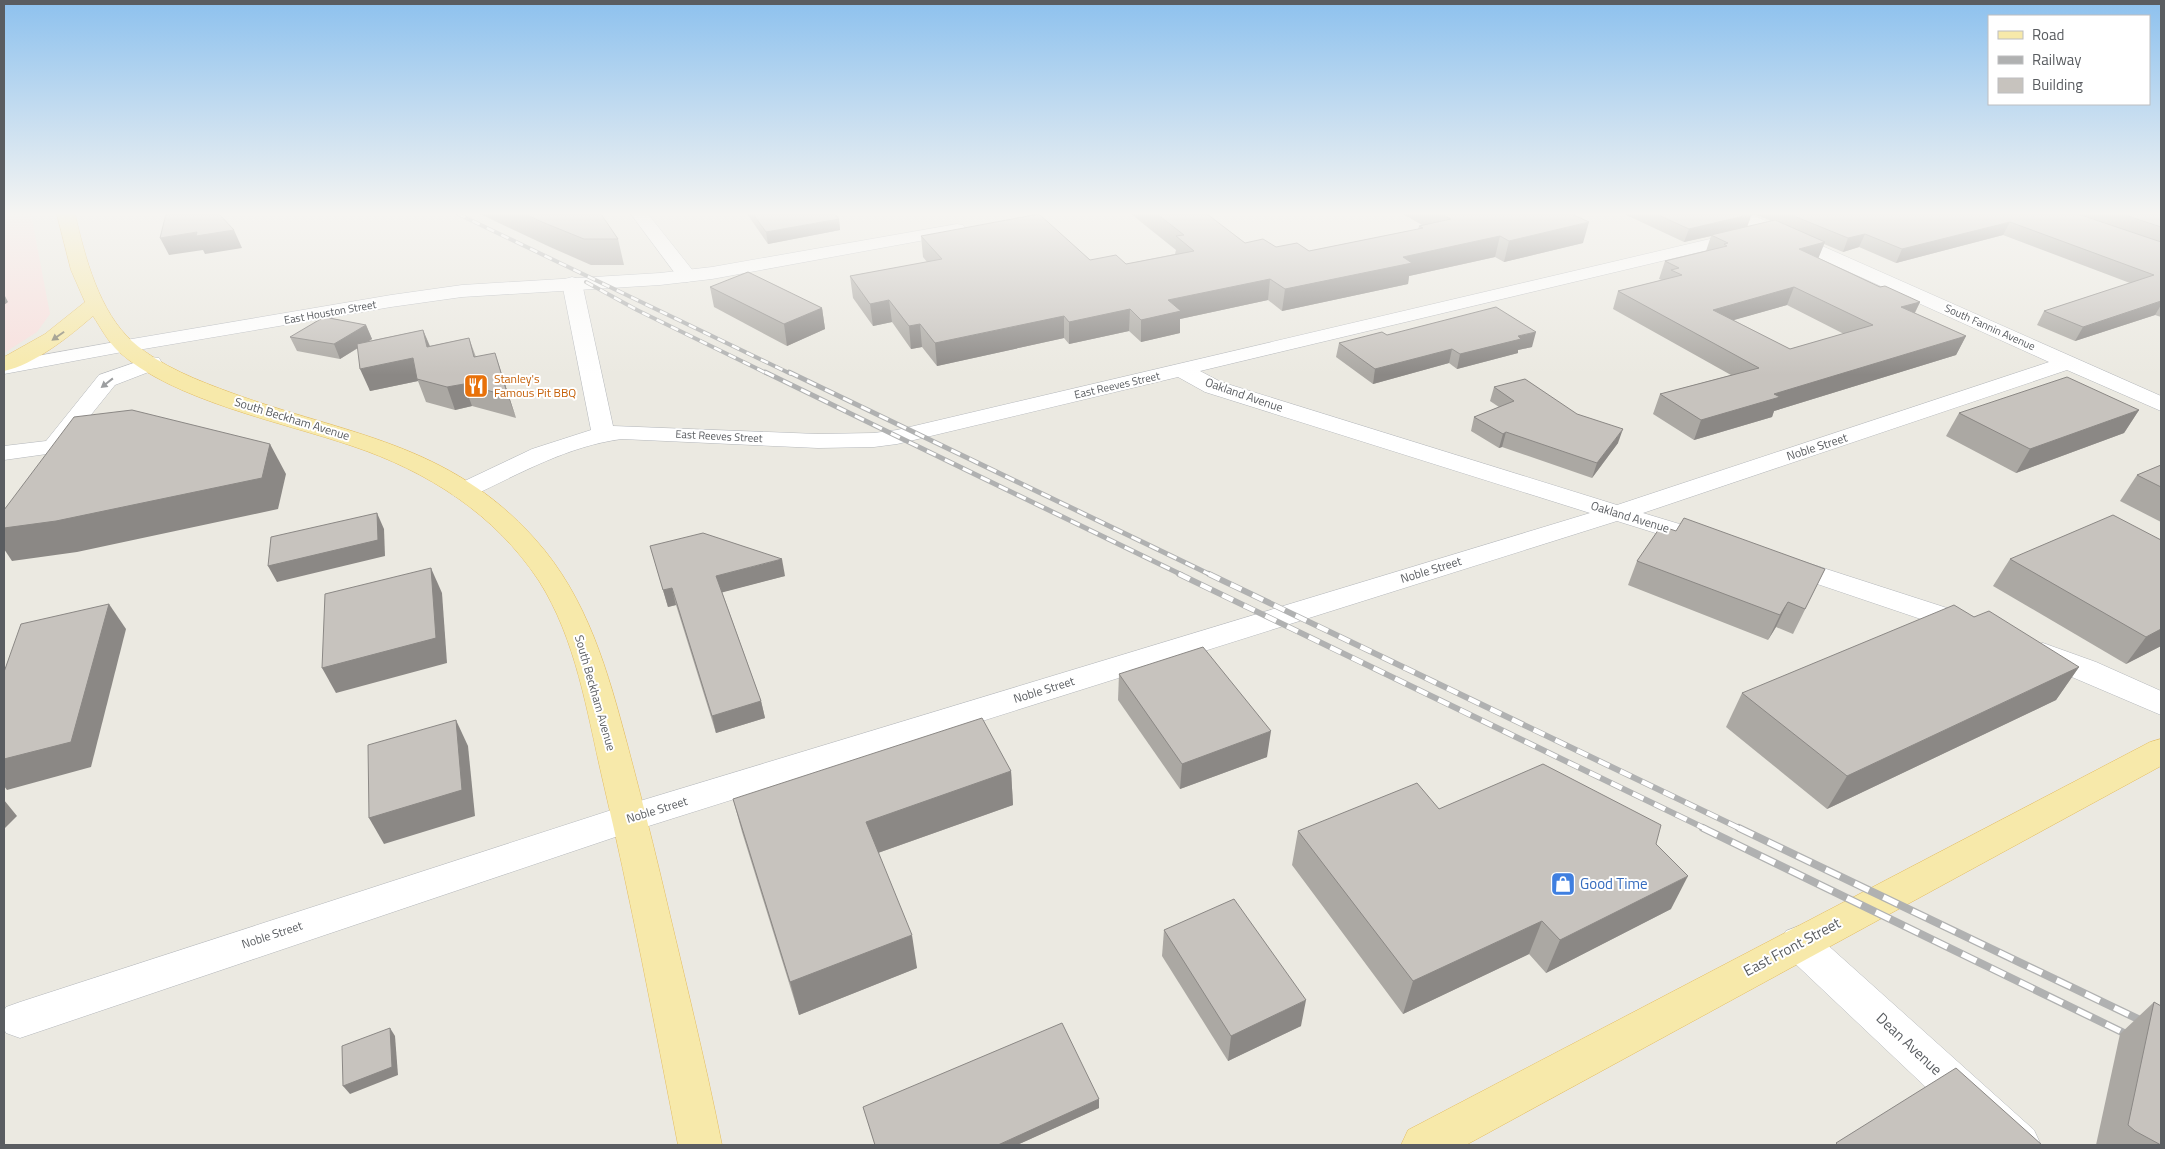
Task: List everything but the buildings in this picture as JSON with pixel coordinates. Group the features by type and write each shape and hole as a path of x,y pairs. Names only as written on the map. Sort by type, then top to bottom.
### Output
{"main road":[{"name":"South Beckham Avenue","path":"78,268 94,304 126,346 151,363 197,387 225,398 372,444 408,458 436,472 496,515 538,560 571,614 586,652 630,818 700,1145"},
{"path":"4,366 46,344 67,329 94,304"},
{"name":"East Front Street","path":"1423,1145 2161,751"}],"street":[{"path":"681,268 687,276"},
{"name":"East Houston Street","path":"4,366 423,296 462,291 687,276 746,268"},
{"name":"East Reeves Street","path":"463,491 554,449 585,437 603,433 643,432 818,441 874,440 915,433 1613,268"},
{"name":"South Fannin Avenue","path":"1857,268 2161,404"},
{"path":"572,283 603,433"},
{"name":"Noble Street","path":"20,1020 630,818 1617,513 2069,362"},
{"path":"4,453 51,458 107,380 151,363"},
{"name":"Oakland Avenue","path":"1181,370 1213,386 1720,545"},
{"path":"1758,556 1992,633"},
{"path":"2025,645 2085,669 2161,704"},
{"name":"Dean Avenue","path":"1799,943 2019,1145"}],"shaded area":[{"path":"4,268 41,268 50,314 37,332 4,353"}],"railway":[{"path":"570,268 791,374"},
{"path":"586,282 637,310 768,374"},
{"path":"765,372 1182,575"},
{"path":"789,372 1211,575"},
{"path":"1179,574 1706,829"},
{"path":"1209,574 1741,829"},
{"path":"1703,828 2161,1051"},
{"path":"1739,828 2161,1030"}],"place":[{"name":"Stanley's Famous Pit BBQ","path":"476,386"},
{"name":"Good Time","path":"1563,884"}]}
